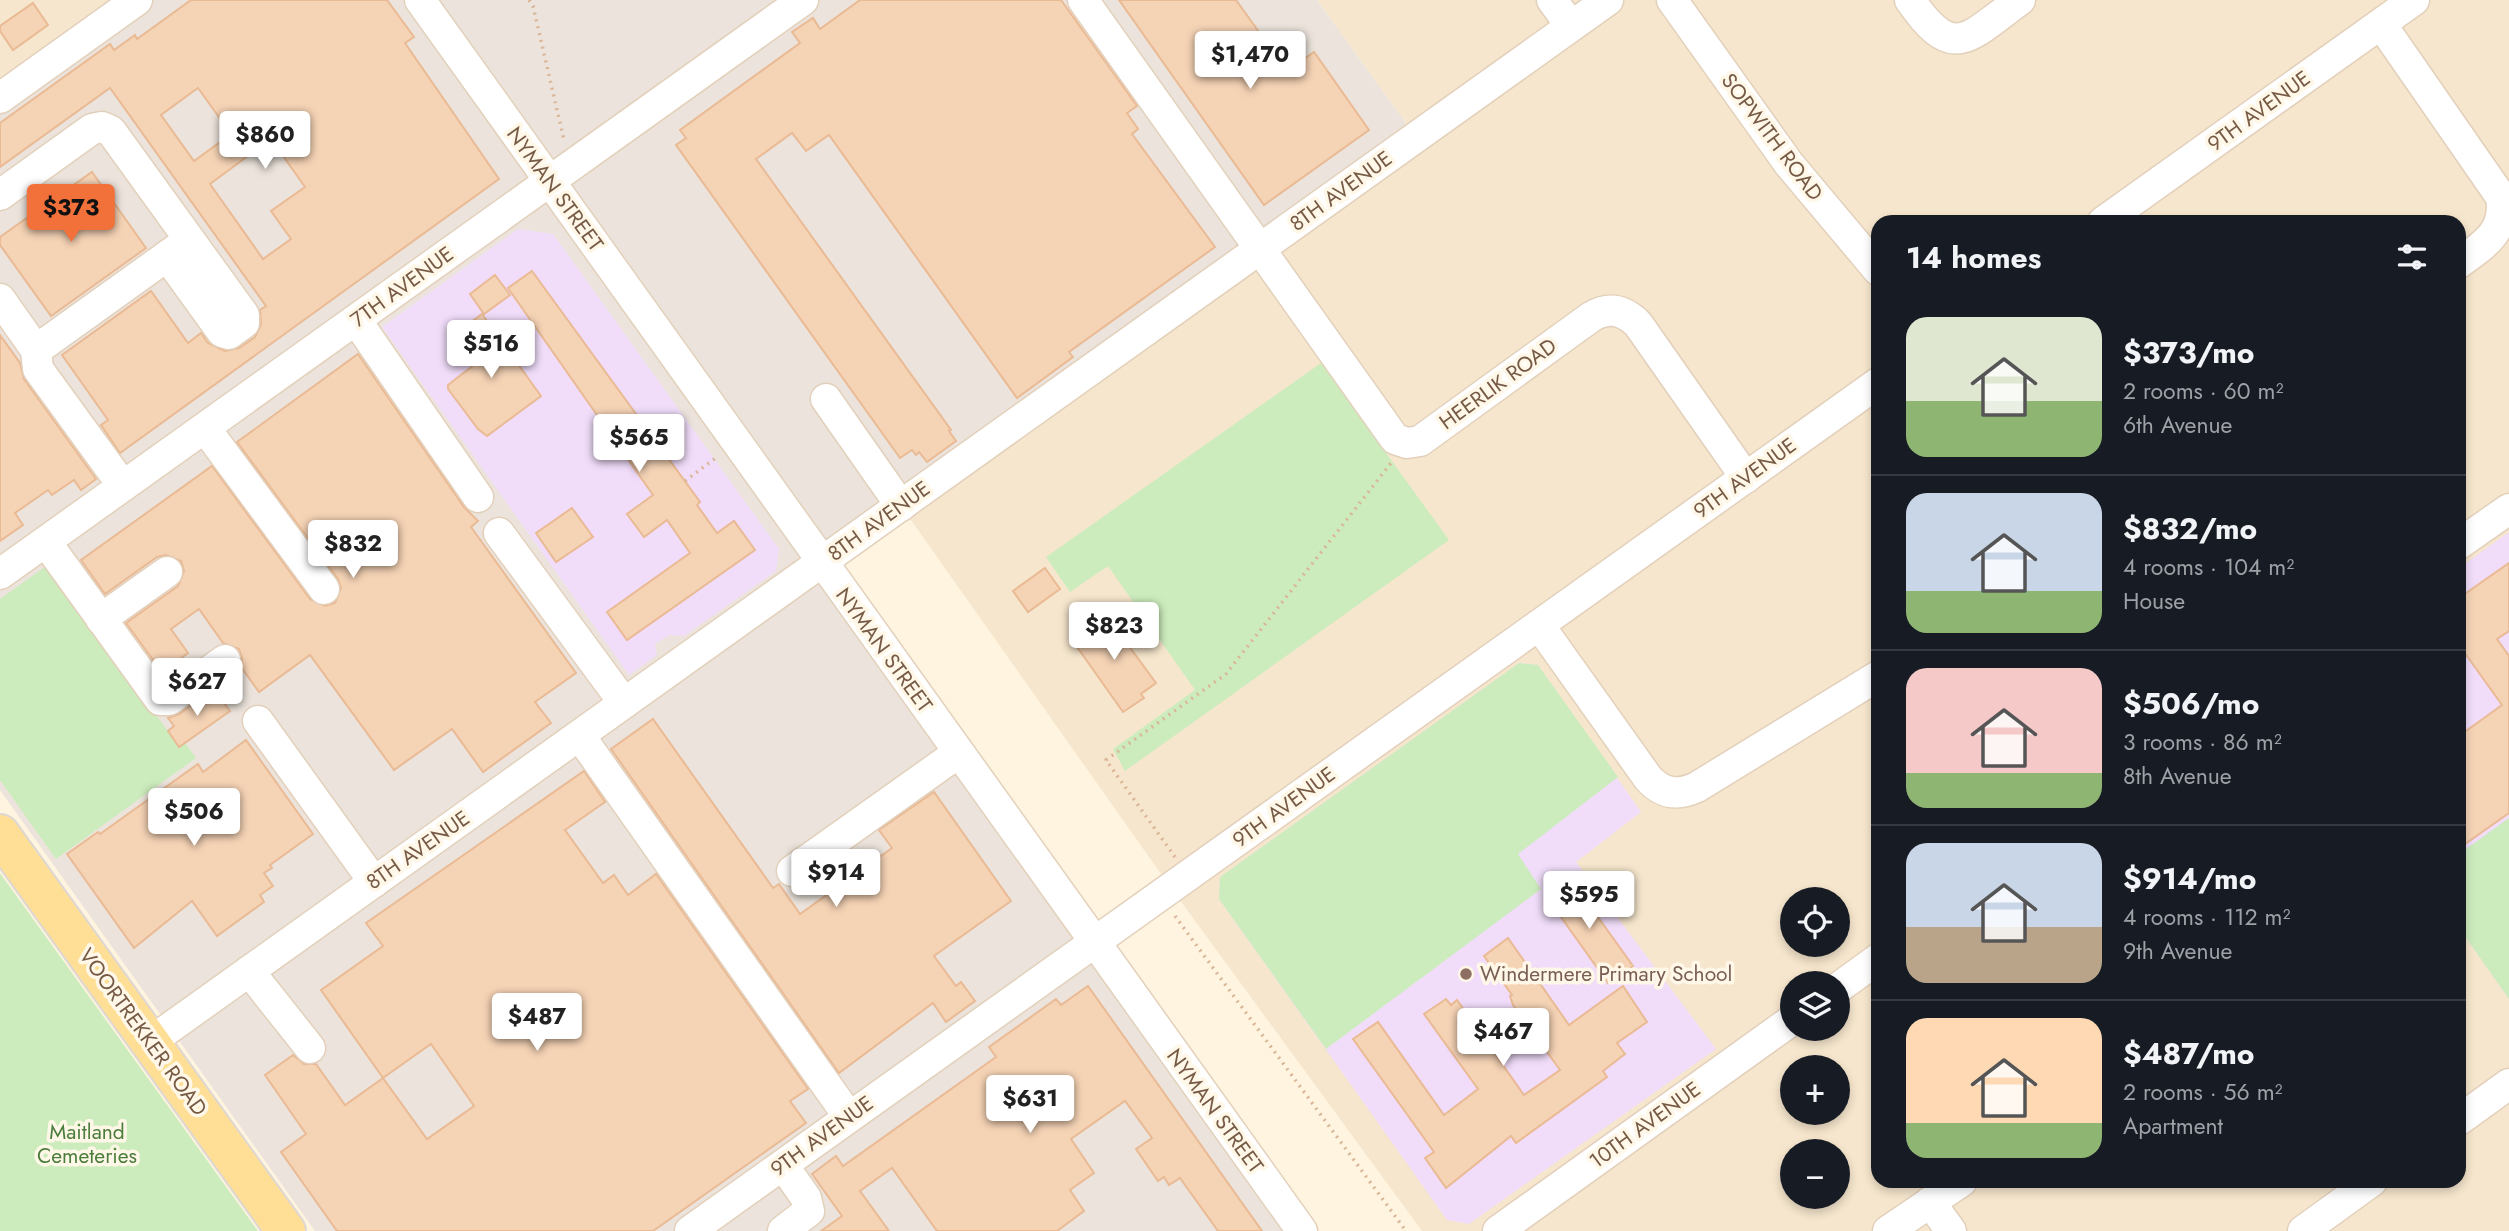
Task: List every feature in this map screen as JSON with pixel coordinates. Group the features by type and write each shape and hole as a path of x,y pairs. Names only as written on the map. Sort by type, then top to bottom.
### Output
{"main road":[{"name":"VOORTREKKER ROAD","path":"0,834 286,1231"}],"street":[{"path":"0,98 137,0"},
{"name":"NYMAN STREET","path":"420,0 560,174 729,432 1302,1231"},
{"name":"7TH AVENUE","path":"0,574 803,0"},
{"path":"1083,0 1390,434 1401,442 1414,442"},
{"path":"1552,0 1571,26"},
{"name":"8TH AVENUE","path":"150,1042 1608,0"},
{"name":"SOPWITH ROAD","path":"1672,0 1789,164 1871,262"},
{"path":"1910,0 1932,30 1948,38 1959,39 1978,30 2020,0"},
{"name":"9TH AVENUE","path":"2113,215 2414,0"},
{"path":"2381,24 2501,197 2502,216 2496,233 2466,257"},
{"path":"0,195 92,129 107,128 115,134 178,248 36,349"},
{"path":"0,299 36,349 38,369 123,486"},
{"name":"HEERLIK ROAD","path":"1414,442 1591,317 1599,312 1617,310 1638,324 1746,478"},
{"path":"356,320 478,497"},
{"name":"9TH AVENUE","path":"690,1231 1871,388"},
{"path":"826,399 901,506"},
{"path":"205,428 324,589"},
{"path":"2466,539 2509,509"},
{"path":"499,533 624,703"},
{"path":"46,541 163,701 169,700 225,660"},
{"path":"102,620 167,572"},
{"path":"1539,625 1648,778 1667,792 1682,793 1697,787 1871,680"},
{"path":"258,721 374,882"},
{"path":"580,736 849,1117"},
{"path":"792,871 958,753"},
{"path":"1850,979 1871,964"},
{"path":"249,971 310,1048"},
{"name":"10TH AVENUE","path":"1498,1231 1780,1029"},
{"path":"2466,1109 2509,1084"},
{"path":"783,1165 806,1198 809,1212 783,1231"},
{"path":"1888,1231 1951,1188"},
{"path":"2303,1231 2362,1188"},
{"path":"1930,1202 1951,1231"}],"path":[{"path":"528,0 533,6 560,174"},
{"path":"685,481 720,455 720,438 729,432"},
{"path":"1188,876 1106,760 1226,674 1382,471 1414,442"},
{"path":"1160,895 1406,1231"}],"shaded area":[{"path":"0,0 137,0 0,98"},
{"path":"137,0 1317,0 1416,137 822,562 1302,1231 315,1231 0,790 0,98"},
{"path":"1317,0 2509,0 2509,1231 1422,1231 1171,888 901,506 1416,137"},
{"path":"518,229 553,234 779,549 776,571 684,636 670,635 655,644 657,655 629,675 382,327"},
{"path":"2509,532 2509,999 2466,938 2466,563"},
{"name":"Windermere Primary School","path":"1519,663 1538,665 1641,812 1576,862 1716,1049 1469,1224 1447,1220 1219,899 1220,877"}],"green space":[{"path":"1321,363 1449,540 1125,771 1113,749 1195,690 1108,566 1070,592 1046,557"},
{"path":"49,564 179,747 185,743 196,758 56,859 0,780 0,599"},
{"path":"1519,663 1538,665 1618,777 1518,854 1541,889 1326,1049 1219,899 1220,877"},
{"path":"2509,818 2509,999 2466,938 2466,849"},
{"name":"Maitland Cemeteries","path":"0,873 258,1231 0,1231"}],"building":[{"path":"191,0 387,0 414,37 405,43 499,179 120,453 101,425 108,420 62,355 151,291 188,343 201,333 208,343 225,351 239,348 255,337 261,324 260,310 266,306 110,88 0,167 0,123 110,44 114,50 135,35 137,39","holes":["198,88 231,134 194,161 161,115","271,139 305,187 271,211 291,239 263,259 210,184"]},
{"path":"860,0 1061,0 1137,106 1127,113 1138,129 1132,134 1215,247 1069,352 1073,357 1017,398 829,135 806,151 792,133 756,159 951,430 949,431 956,441 927,462 919,452 916,455 912,450 900,458 676,145 686,138 680,130 800,43 792,32 813,18 820,29"},
{"path":"1119,0 1236,0 1287,71 1314,52 1369,130 1264,205"},
{"path":"33,3 48,25 13,50 0,31 0,26"},
{"path":"92,172 146,248 51,316 0,245 0,237"},
{"path":"532,271 700,502 697,505 717,533 734,521 755,550 627,640 607,612 690,553 667,520 644,537 627,514 653,495 508,288"},
{"path":"495,275 510,295 484,314 470,294"},
{"path":"482,314 541,396 487,436 478,429 448,389 448,385 479,361 458,332"},
{"path":"0,335 20,363 24,379 96,479 81,490 74,480 52,495 48,490 15,513 23,525 0,541"},
{"path":"358,354 464,507 478,521 471,527 576,673 535,702 551,723 483,772 452,729 394,770 310,655 259,692 241,667 239,649 223,643 199,609 171,629 188,653 162,672 126,623 178,586 184,571 181,561 166,555 157,557 105,594 81,560 212,466 310,599 325,606 335,603 341,588 338,579 237,442"},
{"path":"572,508 593,537 556,562 536,533"},
{"path":"2509,563 2509,631 2497,639 2509,656 2509,813 2466,843 2466,731 2502,705 2466,655 2466,593"},
{"path":"1045,568 1060,589 1028,612 1013,591"},
{"path":"1107,616 1156,683 1141,694 1144,698 1123,712 1070,637 1090,622 1092,626"},
{"path":"214,689 230,711 179,747 168,731 174,726 168,718 179,714"},
{"path":"653,719 773,888 779,884 800,914 892,848 879,830 934,792 1011,901 934,956 956,986 961,982 975,1001 946,1022 933,1003 839,1073 611,749"},
{"path":"246,740 313,834 270,865 272,868 264,873 273,886 260,895 264,902 217,936 192,901 134,948 67,854 98,832 100,834 198,764 203,772"},
{"path":"584,771 605,802 565,830 603,883 614,875 628,895 656,874 808,1089 790,1101 806,1123 653,1231 337,1231 281,1152 306,1134 265,1075 293,1055 304,1064 316,1064 345,1105 383,1078 321,990 383,946 366,923","holes":["431,1044 474,1106 427,1139 383,1078"]},
{"path":"1570,878 1633,966 1608,983 1546,896"},
{"path":"1508,938 1569,1025 1623,986 1647,1022 1617,1043 1625,1054 1603,1071 1607,1077 1516,1143 1511,1136 1446,1188 1425,1158 1434,1152 1353,1039 1378,1022 1444,1115 1478,1089 1424,1014 1446,999 1451,1005 1457,1000 1524,1095 1560,1070 1513,1005 1512,995 1484,956"},
{"path":"1088,986 1262,1231 1218,1231 1180,1178 1169,1185 1164,1177 1158,1181 1136,1149 1152,1138 1125,1101 1071,1139 1094,1173 1070,1190 1084,1211 1057,1231 937,1231 892,1168 860,1191 889,1231 821,1231 842,1216 812,1174 836,1156 843,1166 996,1057 989,1047 1056,999 1061,1005"}],"place":[{"name":"Windermere Primary School","path":"1466,974"}]}
